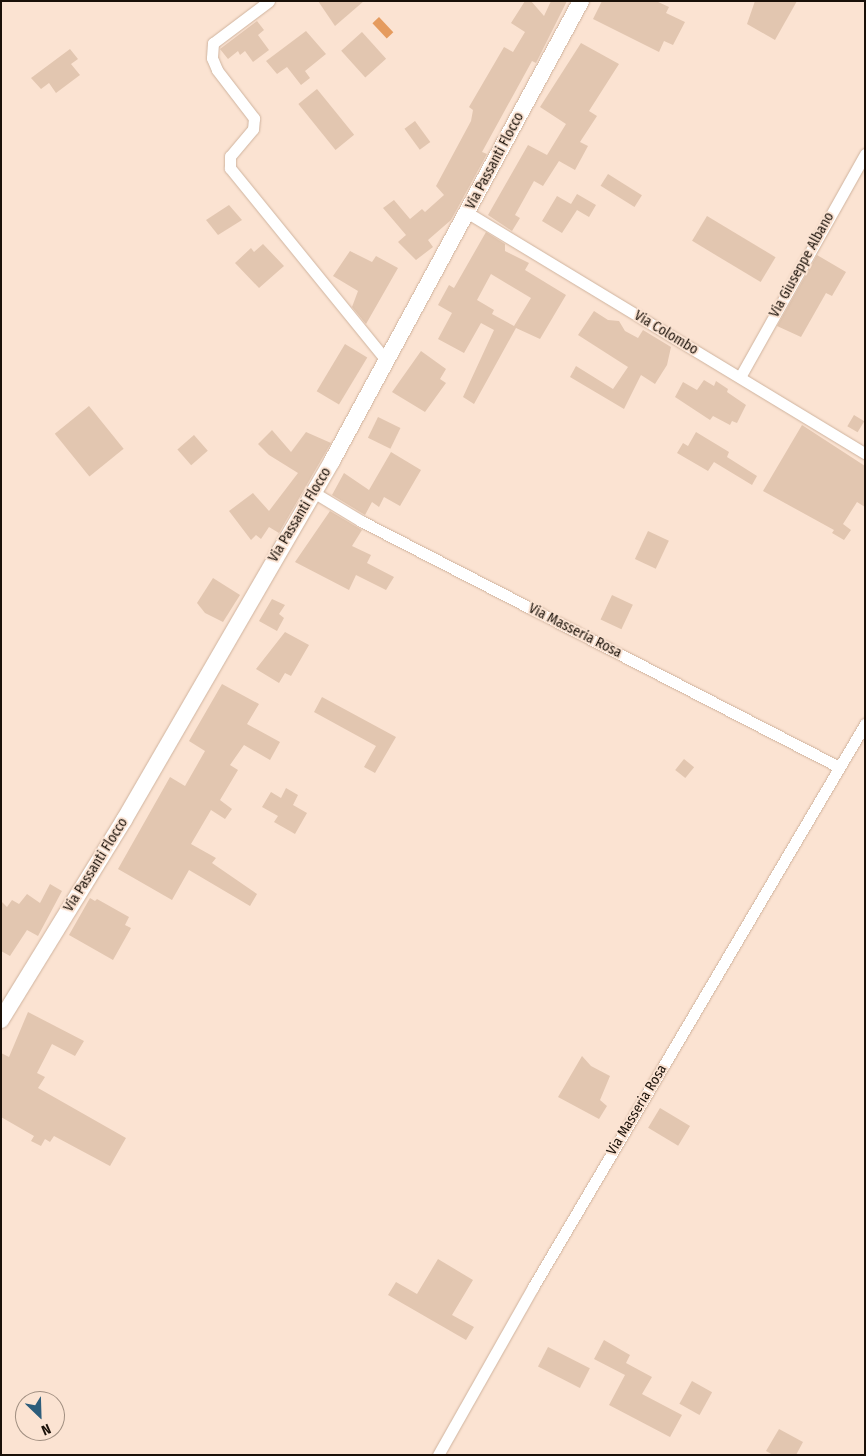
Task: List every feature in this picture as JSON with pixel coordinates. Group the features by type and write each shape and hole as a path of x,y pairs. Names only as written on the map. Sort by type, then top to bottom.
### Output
{"main road":[{"name":"Via Passanti Flocco","path":"1,1020 124,820 313,492 468,213 581,1"}],"street":[{"path":"269,1 214,44 212,58 217,70 254,118 253,129 230,156 230,168 386,360"},
{"name":"Via Giuseppe Albano","path":"740,377 865,154"},
{"name":"Via Colombo","path":"468,213 865,452"},
{"name":"Via Masseria Rosa","path":"313,492 361,521 839,767"},
{"name":"Via Masseria Rosa","path":"438,1455 532,1287 865,724"}],"shaded area":[{"path":"379,17 393,32 387,38 372,23"}],"building":[{"path":"318,1 364,1 335,26"},
{"path":"525,1 531,1 544,16 551,1 567,1 536,63 532,61 482,152 487,154 451,220 428,240 433,247 416,260 398,242 406,235 383,208 394,200 410,219 422,209 425,212 444,195 436,186 471,121 473,110 469,107 504,47 513,52 525,32 511,23"},
{"path":"602,1 656,1 669,7 666,13 685,22 673,45 664,41 659,52 593,19"},
{"path":"755,1 797,1 775,40 747,24"},
{"path":"257,21 264,30 258,35 269,50 253,62 245,51 240,55 238,51 228,59 220,49"},
{"path":"306,31 326,54 305,71 310,78 301,85 287,67 277,74 266,61"},
{"path":"362,32 386,59 365,77 341,51"},
{"path":"581,43 619,64 589,111 597,116 580,142 588,146 575,170 559,161 543,186 534,181 515,215 520,218 512,231 488,215 528,145 547,155 566,124 540,107"},
{"path":"70,49 78,59 71,64 80,75 56,93 49,83 41,89 31,78"},
{"path":"317,89 354,135 335,150 298,104"},
{"path":"415,121 430,142 420,150 404,129"},
{"path":"608,174 642,195 635,207 601,186"},
{"path":"577,194 596,205 589,217 577,210 562,233 542,221 557,196 571,204"},
{"path":"229,205 242,220 218,235 206,220"},
{"path":"707,216 776,257 761,282 692,241"},
{"path":"486,232 505,244 505,251 529,263 525,270 566,295 540,339 516,328 474,404 463,397 494,330 481,323 464,353 438,339 452,313 438,305 449,285 454,288","holes":["491,274 531,298 514,326 492,314 494,310 477,300"]},
{"path":"263,244 284,266 259,288 235,263 251,248 254,252"},
{"path":"350,251 372,262 376,256 398,268 366,324 352,307 358,291 333,276"},
{"path":"817,255 846,272 832,296 826,293 801,337 777,326"},
{"path":"594,311 608,320 619,321 625,331 638,338 643,330 671,347 667,365 655,384 641,375 624,409 570,377 576,366 613,389 628,367 578,335"},
{"path":"345,344 367,357 339,405 317,391"},
{"path":"421,351 446,369 440,379 446,383 425,412 392,392"},
{"path":"704,380 714,386 716,381 728,389 727,392 746,405 737,423 732,421 730,425 713,416 710,420 675,397 683,382 697,390"},
{"path":"89,406 124,449 89,476 55,434"},
{"path":"854,415 864,421 858,432 847,426"},
{"path":"378,417 400,428 390,449 368,438"},
{"path":"802,425 865,466 865,507 857,502 843,524 851,530 844,540 832,533 834,530 763,491"},
{"path":"272,430 291,452 306,432 331,443 279,533 269,527 261,539 256,535 251,540 229,511 253,493 269,511 298,473 269,455 258,444"},
{"path":"696,432 729,452 727,457 757,476 752,485 714,462 708,471 677,453 683,443 688,446"},
{"path":"194,435 208,451 191,465 177,449"},
{"path":"391,452 421,470 400,506 384,497 379,507 372,502 365,515 332,495 344,473 369,490"},
{"path":"330,511 362,530 352,546 371,555 367,563 394,577 386,590 356,575 349,590 295,562"},
{"path":"648,531 669,541 656,569 635,559"},
{"path":"213,578 240,595 223,622 205,613 197,603"},
{"path":"612,595 633,605 621,629 601,619"},
{"path":"272,599 285,605 279,614 284,618 277,631 259,621"},
{"path":"285,632 309,645 291,676 285,673 279,683 256,669"},
{"path":"222,684 259,704 247,724 280,742 270,760 244,745 230,765 238,770 220,800 232,809 225,819 211,810 191,844 216,858 212,863 257,894 250,906 189,870 172,900 118,869 170,777 185,786 205,751 189,741"},
{"path":"322,697 396,737 375,773 364,767 376,746 314,712"},
{"path":"684,759 694,767 685,778 675,770"},
{"path":"286,788 298,795 293,805 307,813 295,834 274,822 278,816 262,807 271,792 281,798"},
{"path":"50,884 62,891 38,936 27,930 10,956 1,951 1,901 7,907 12,900 19,904 27,894 40,903"},
{"path":"90,898 95,901 97,899 129,917 125,925 131,928 113,960 69,935"},
{"path":"28,1012 84,1041 75,1056 52,1044 37,1073 45,1077 38,1088 126,1138 110,1166 54,1136 50,1142 45,1139 41,1146 31,1141 34,1136 1,1117 1,1053 9,1057"},
{"path":"582,1056 591,1066 610,1076 600,1100 607,1106 599,1119 558,1097"},
{"path":"660,1108 690,1126 678,1146 648,1128"},
{"path":"438,1259 473,1280 452,1315 474,1327 466,1340 388,1295 396,1282 417,1294"},
{"path":"604,1340 630,1355 626,1363 652,1377 642,1394 682,1415 670,1437 609,1405 625,1375 594,1359"},
{"path":"548,1347 590,1368 580,1388 538,1367"},
{"path":"692,1381 712,1392 700,1415 679,1404"},
{"path":"779,1429 803,1442 796,1455 773,1455 766,1451"}]}
